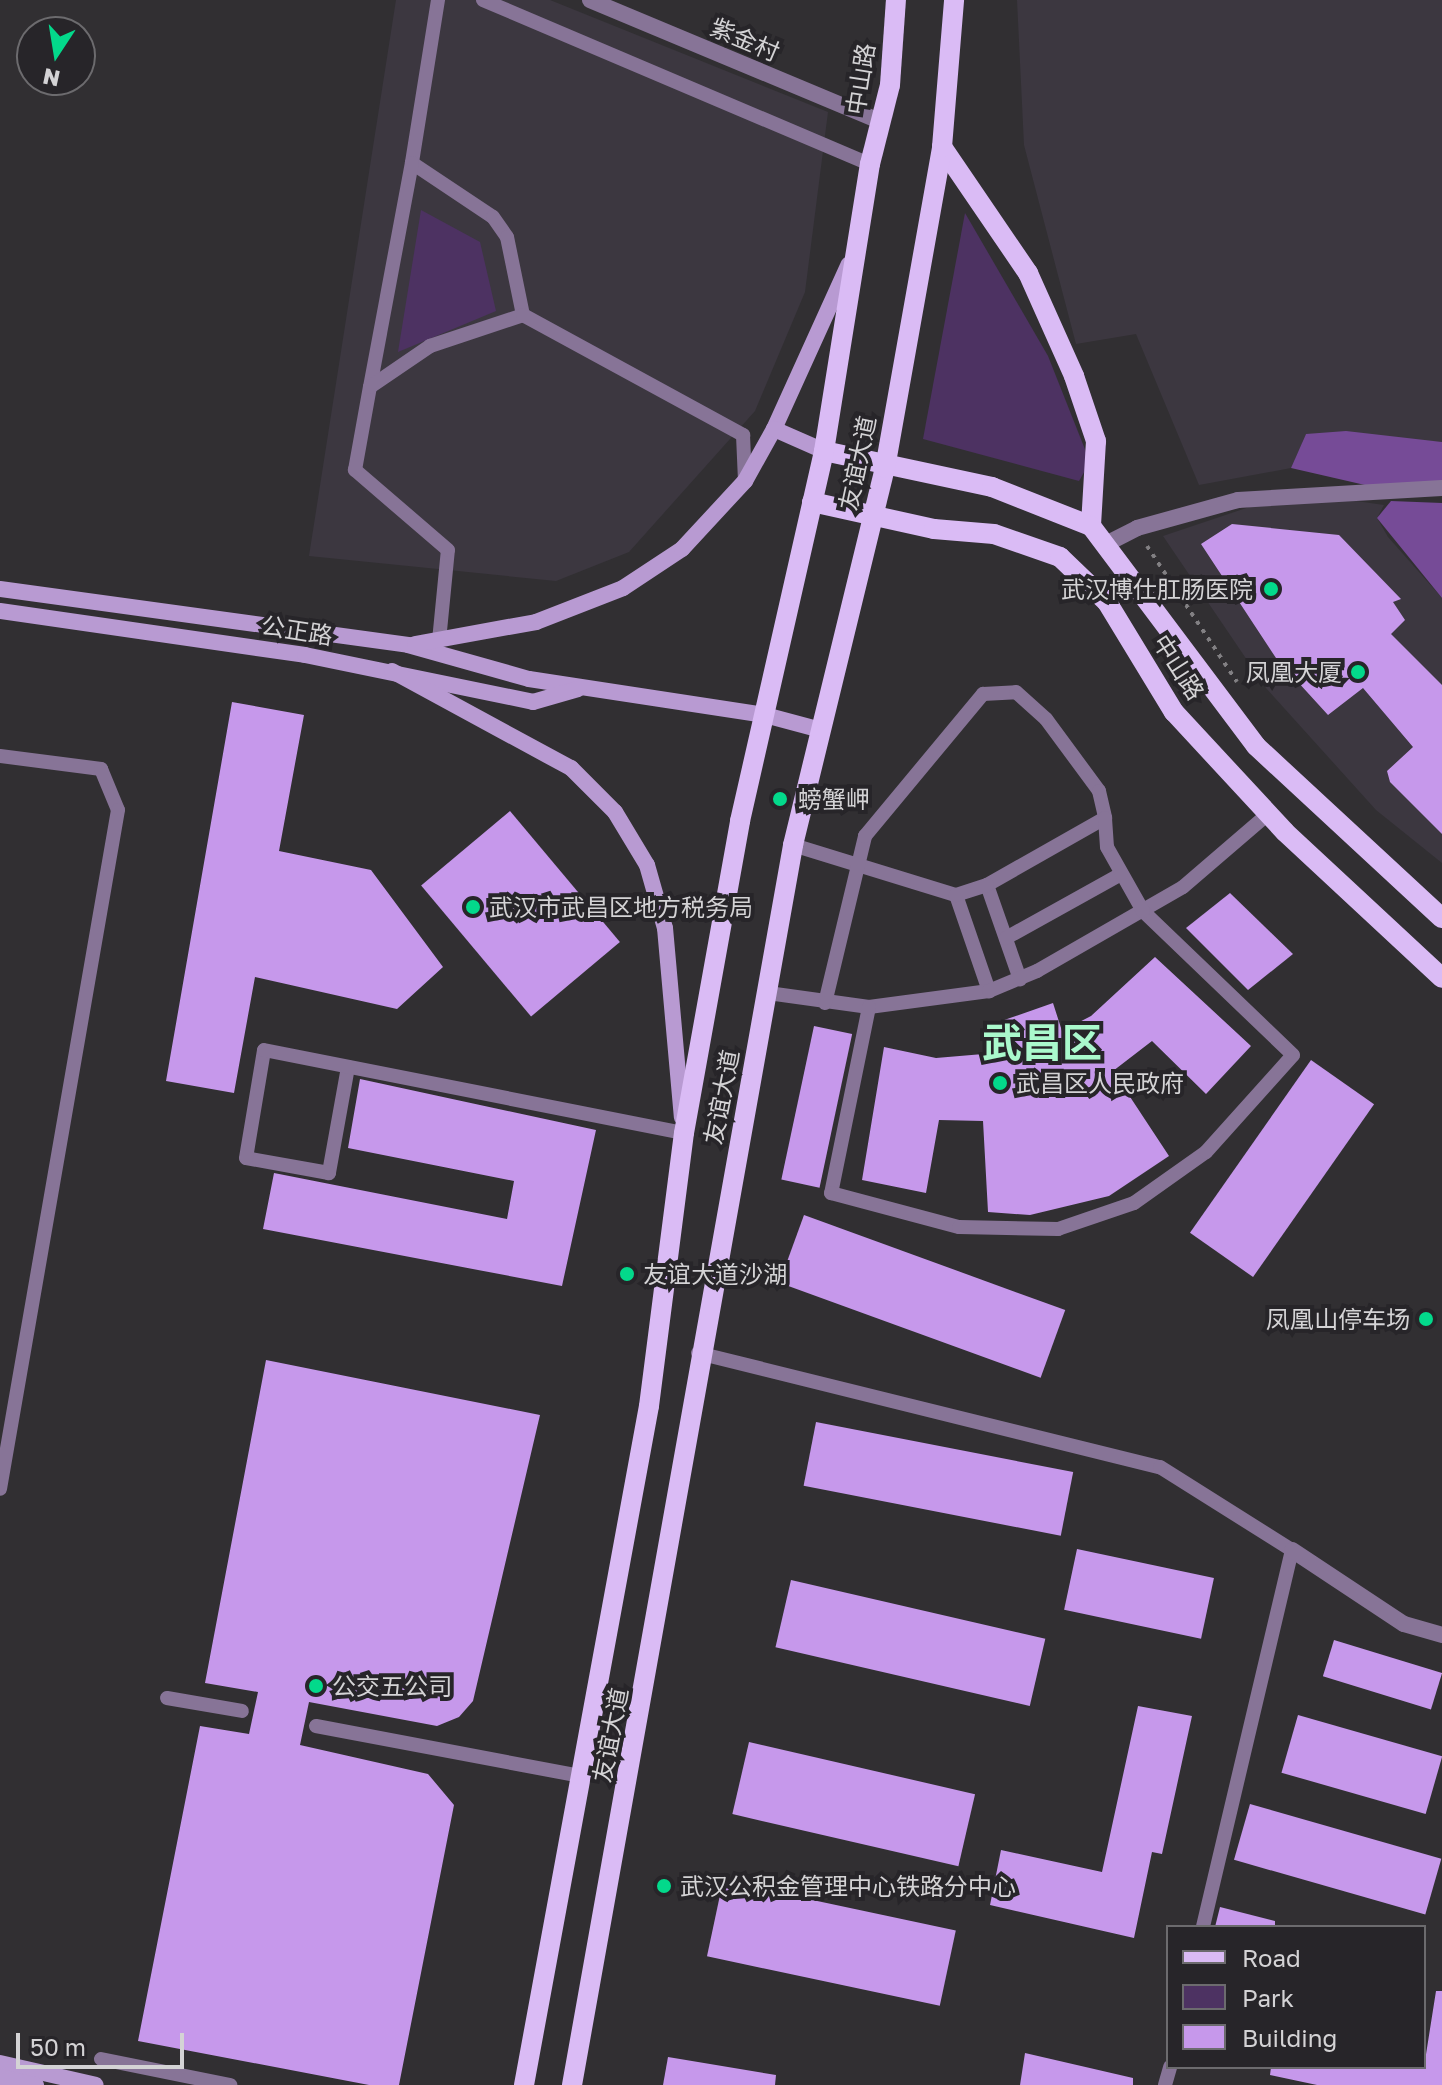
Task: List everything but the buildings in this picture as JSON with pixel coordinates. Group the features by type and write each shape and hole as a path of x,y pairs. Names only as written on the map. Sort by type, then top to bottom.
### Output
{"main road":[{"name":"中山路","path":"870,164 881,122 896,0"},
{"name":"友谊大道","path":"572,2085 696,1413 698,1353 768,993 793,845 885,468 946,123 954,0"},
{"path":"942,147 1028,273 1074,376 1096,441 1091,526"},
{"name":"友谊大道","path":"524,2085 649,1406 684,1133 740,821 824,451 870,164"},
{"path":"408,645 536,622 623,588 682,549 745,481 774,429 857,248"},
{"path":"774,429 824,451"},
{"name":"中山路","path":"824,451 885,468 992,487 1091,526 1256,746 1442,918"},
{"name":"中山路","path":"812,502 873,517 994,534 1060,557 1107,602 1174,712 1268,814 1442,978"},
{"name":"公正路","path":"0,589 408,645 583,688 765,715 821,730"},
{"name":"公正路","path":"0,611 392,671 533,702 583,688"},
{"path":"392,671 571,768 615,812 647,865 665,928 684,1133"},
{"path":"0,2063 96,2085"},
{"path":"0,2077 36,2085"}],"street":[{"name":"紫金村","path":"590,0 881,122"},
{"path":"1106,544 1137,528 1238,500 1442,488"},
{"path":"1292,1550 1404,1624 1442,1635"}],"lane":[{"path":"438,0 412,163 355,470 448,550 439,641"},
{"path":"483,0 870,164"},
{"path":"412,163 493,217 507,237 523,315"},
{"path":"370,387 430,346 523,315 743,435 745,481"},
{"path":"825,1003 854,861 895,792 983,694 999,688 1016,692 1046,719 1099,791 1119,875 1143,911 1293,1055 1206,1152 1134,1203 1058,1229 1001,1232 831,1193 869,1007"},
{"path":"0,756 101,769 118,810 0,1489"},
{"path":"768,993 869,1007 989,991 1020,979 1204,874 1268,814"},
{"path":"793,845 854,861 956,895 987,885 1105,818"},
{"path":"1006,938 1119,875"},
{"path":"987,885 1020,979"},
{"path":"956,895 989,991"},
{"path":"348,1067 329,1173 246,1158 264,1050 684,1133"},
{"path":"698,1353 1160,1467 1292,1550 1203,1925"},
{"path":"167,1698 242,1711"},
{"path":"316,1726 581,1776"},
{"path":"101,2059 230,2085"}],"path":[{"path":"1137,528 1242,689"}],"shaded area":[{"path":"396,0 550,0 828,112 805,292 755,411 629,552 556,581 309,556"},
{"path":"1017,0 1442,0 1442,442 1306,434 1291,468 1199,485 1136,334 1076,344 1024,145"},
{"path":"1346,431 1442,442 1442,486 1365,485 1291,468 1306,434"},
{"path":"1294,492 1384,505 1377,518 1388,537 1442,598 1442,863 1376,810 1266,688 1163,536"},
{"path":"1391,501 1442,503 1442,598 1377,518"}],"green space":[{"path":"421,210 480,242 496,311 398,352"},
{"path":"965,213 1048,356 1090,462 1079,481 923,439"}],"place":[{"name":"武汉博仕肛肠医院","path":"1271,589"},
{"name":"凤凰大厦","path":"1358,672"},
{"name":"螃蟹岬","path":"780,799"},
{"name":"武汉市武昌区地方税务局","path":"473,907"},
{"name":"武昌区人民政府","path":"1000,1083"},
{"name":"友谊大道沙湖","path":"627,1274"},
{"name":"凤凰山停车场","path":"1426,1319"},
{"name":"公交五公司","path":"316,1686"},
{"name":"武汉公积金管理中心铁路分中心","path":"664,1886"}],"district":[{"name":"武昌区","path":"1042,1042"}]}
